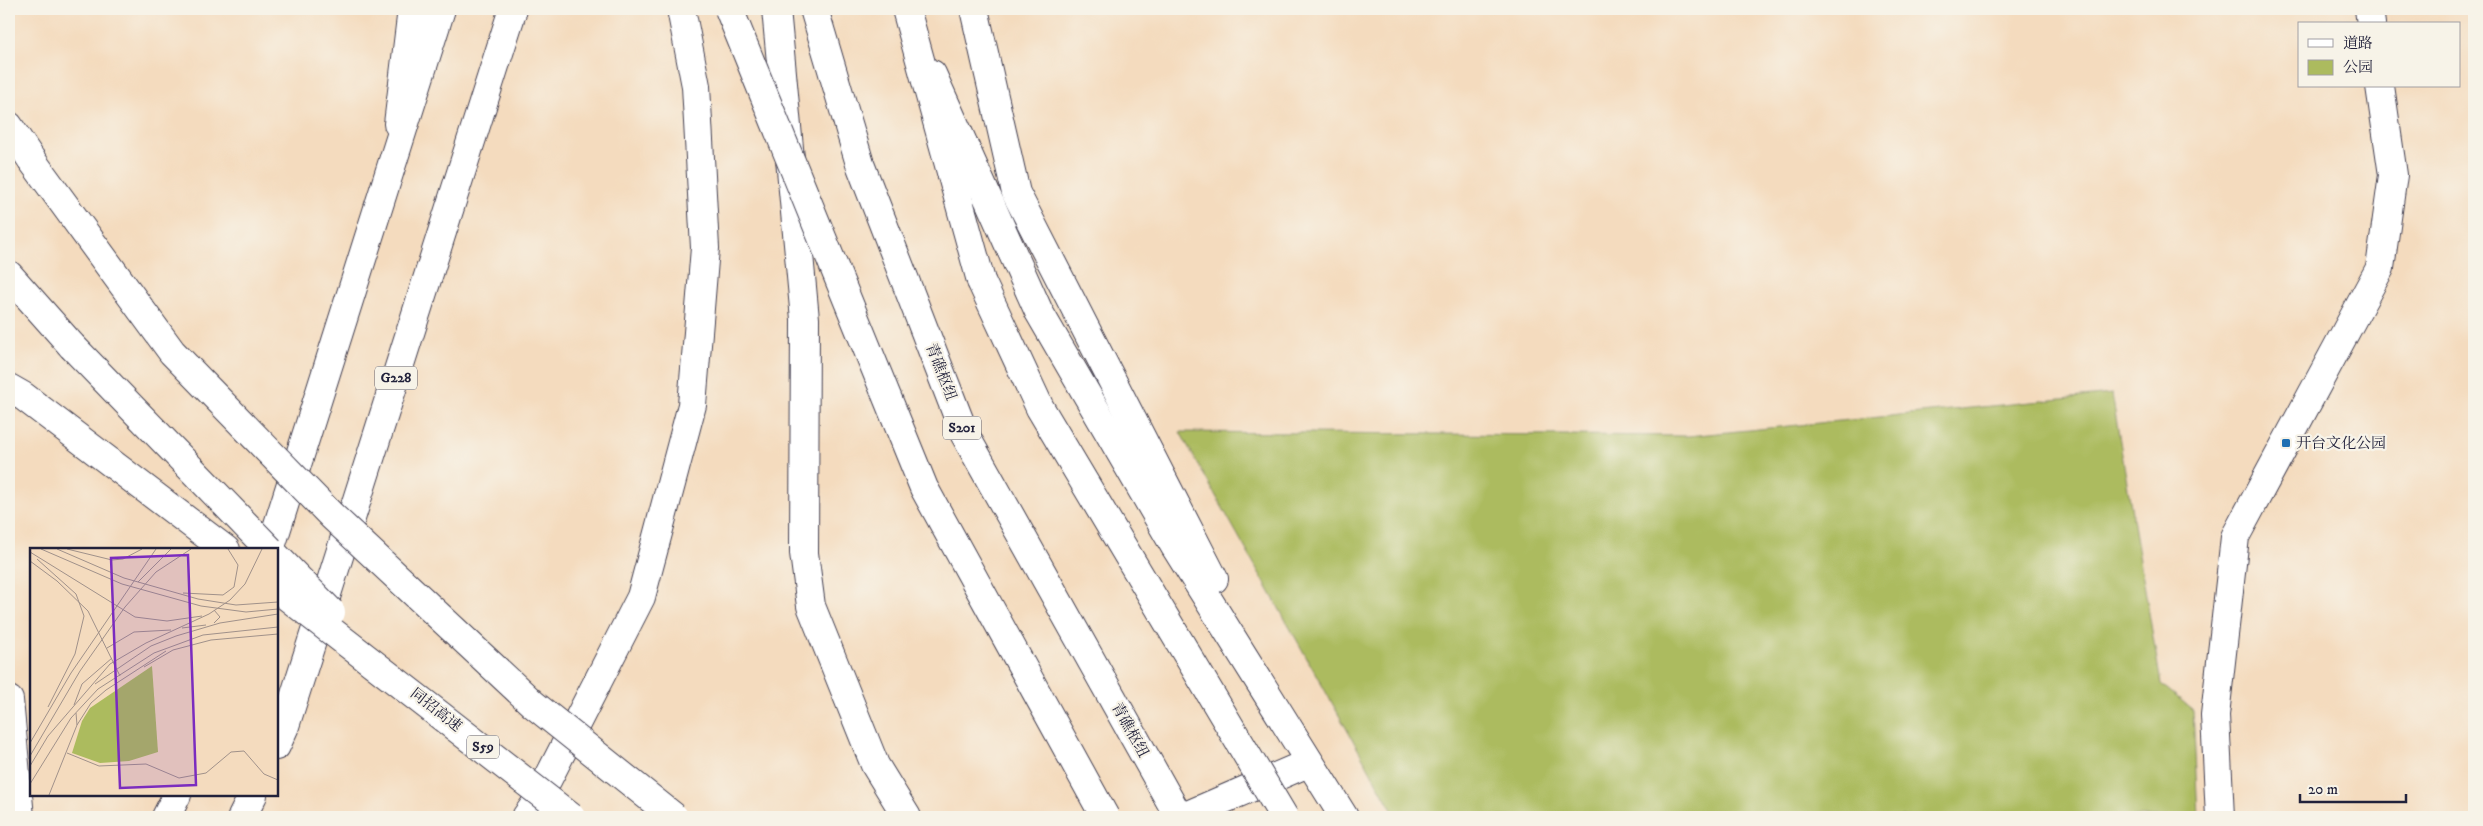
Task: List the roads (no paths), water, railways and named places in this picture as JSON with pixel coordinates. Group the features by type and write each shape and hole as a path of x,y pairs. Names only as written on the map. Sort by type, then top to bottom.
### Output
{"main road":[{"path":"393,165 412,9"},
{"path":"271,548 441,9"},
{"name":"G228","path":"278,742 286,726 513,9"},
{"path":"526,817 534,806 641,598 692,405 705,248 696,86 681,9"},
{"path":"728,9 924,488 1105,817"},
{"path":"776,9 805,319 804,553 810,606 875,765 907,817"},
{"name":"青礁枢纽","path":"814,9 860,164 965,436 1181,817"},
{"path":"974,9 1016,193 1308,763"},
{"path":"2369,9 2371,22"},
{"path":"908,17 1039,312 1174,545 1308,763 1344,817"},
{"path":"908,17 980,281 1040,408 1284,817"},
{"path":"2220,817 2215,715 2235,537 2380,268 2394,176 2380,88"},
{"path":"9,126 172,352 325,509 532,704 674,817"},
{"path":"9,274 72,346 268,548"},
{"path":"16,392 223,548"},
{"path":"278,558 394,678"},
{"path":"278,590 394,678"},
{"name":"同招高速","path":"394,678 571,817"},
{"path":"9,700 20,817"},
{"path":"1181,817 1308,763"},
{"path":"166,817 176,796"},
{"path":"242,817 252,796"}],"place":[{"name":"开台文化公园","path":"2286,443"}]}
